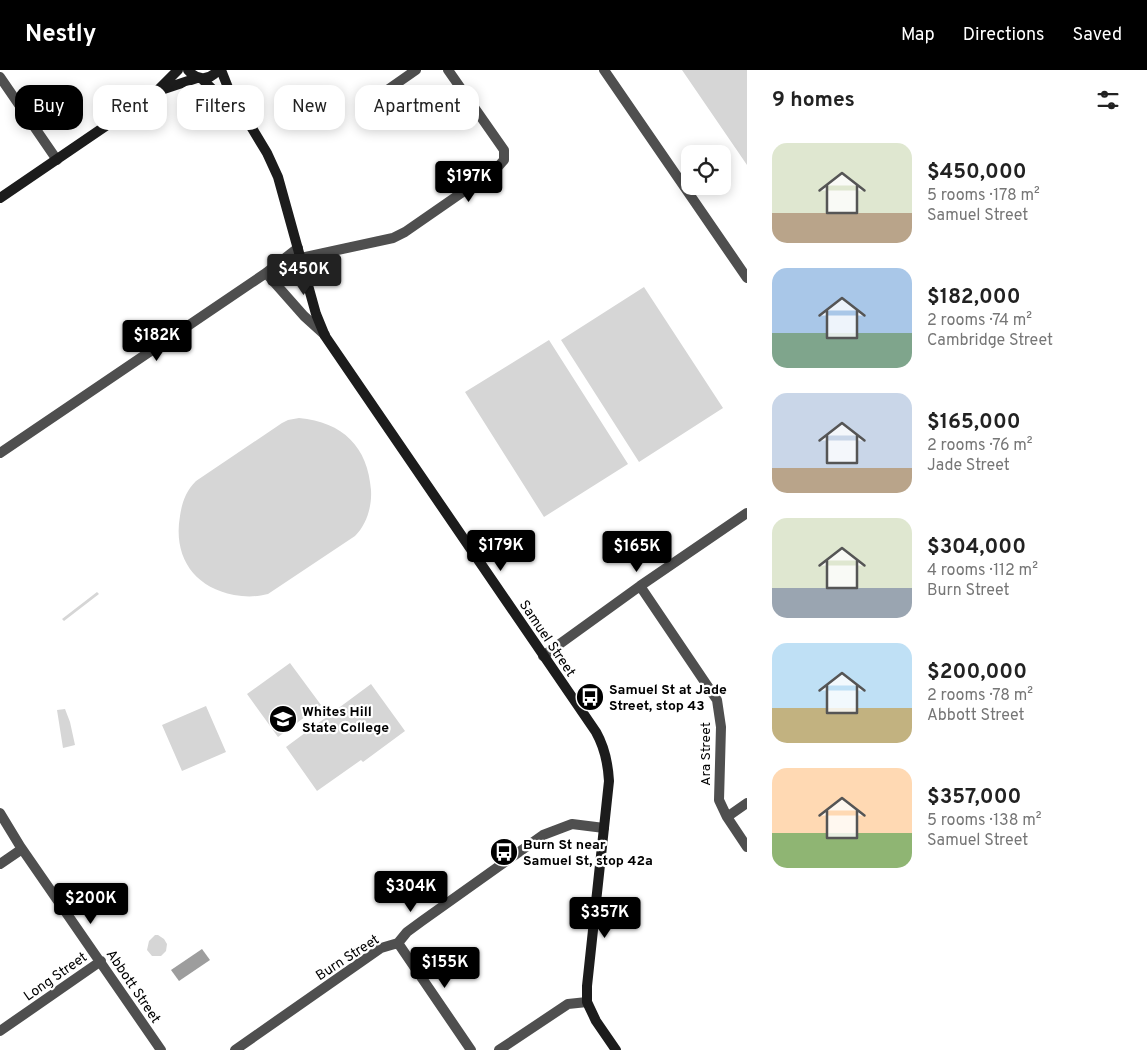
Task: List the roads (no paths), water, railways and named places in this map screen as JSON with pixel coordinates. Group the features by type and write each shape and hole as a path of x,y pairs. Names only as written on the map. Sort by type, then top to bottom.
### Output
{"street":[{"path":"163,85 178,70"},
{"name":"Samuel Street","path":"188,70 206,85"},
{"path":"167,88 199,78 213,76 219,70"},
{"name":"Samuel Street","path":"219,70 226,85"},
{"path":"394,85 416,70"},
{"path":"0,453 266,273 300,253 393,238 405,232 496,169 504,160 504,150 448,70"},
{"path":"604,70 747,278"},
{"path":"0,78 56,160"},
{"path":"0,198 100,130"},
{"name":"Samuel Street","path":"252,130 267,154 278,178 316,314 326,336 596,732 604,748 608,760 609,781 587,986 587,1002 596,1021 616,1050"},
{"name":"Samuel Street","path":"266,273 304,316 326,336"},
{"path":"543,656 640,586 747,513"},
{"name":"Ara Street","path":"640,586 717,700 721,727 719,800 727,817 747,847"},
{"path":"727,817 747,803"},
{"name":"Abbott Street","path":"0,813 22,849 162,1050"},
{"name":"Burn Street","path":"235,1050 381,948 398,943 407,932 429,915 543,835 572,824 604,828"},
{"path":"0,864 22,849"},
{"path":"398,943 471,1050"},
{"name":"Long Street","path":"0,1031 101,961"},
{"path":"499,1050 568,1004 587,1002"}],"place":[{"name":"Samuel St at Jade Street, stop 43","path":"590,697"},
{"name":"Whites Hill State College","path":"283,719"},
{"name":"Burn St near Samuel St, stop 42a","path":"504,852"}]}
